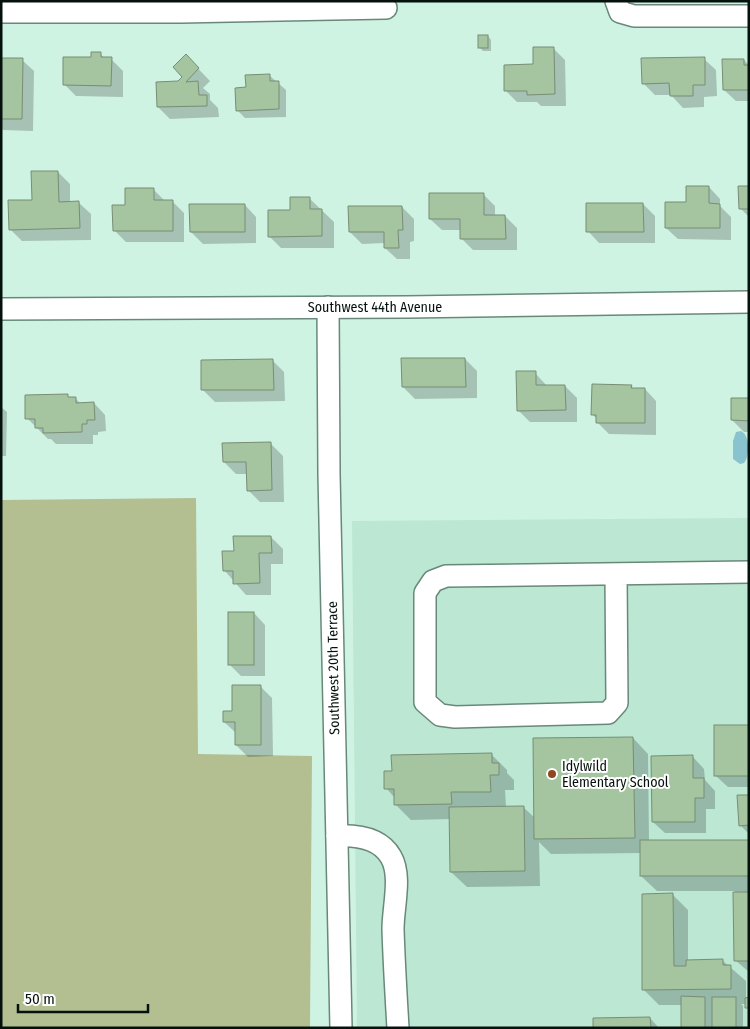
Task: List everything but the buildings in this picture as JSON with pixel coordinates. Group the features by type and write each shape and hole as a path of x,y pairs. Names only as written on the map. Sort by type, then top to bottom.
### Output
{"street":[{"path":"618,7 634,16 749,16"},
{"path":"1,12 181,12 386,8"},
{"name":"Southwest 44th Avenue","path":"1,309 749,302"},
{"name":"Southwest 20th Terrace","path":"328,307 341,1028"},
{"path":"616,574 617,703 608,713 455,717 440,715 425,702 425,593 433,581 446,576 749,572"},
{"path":"337,836 350,835 375,841 390,856 396,872 393,926 398,1028"}],"shaded area":[{"path":"196,498 198,754 312,756 310,1028 1,1028 1,500"},
{"name":"Idylwild Elementary School","path":"749,518 749,1028 357,1028 352,521"}],"water":[{"path":"741,431 746,437 748,451 746,460 740,464 733,459 733,441 736,432"}],"place":[{"name":"Idylwild Elementary School","path":"552,774"}]}
